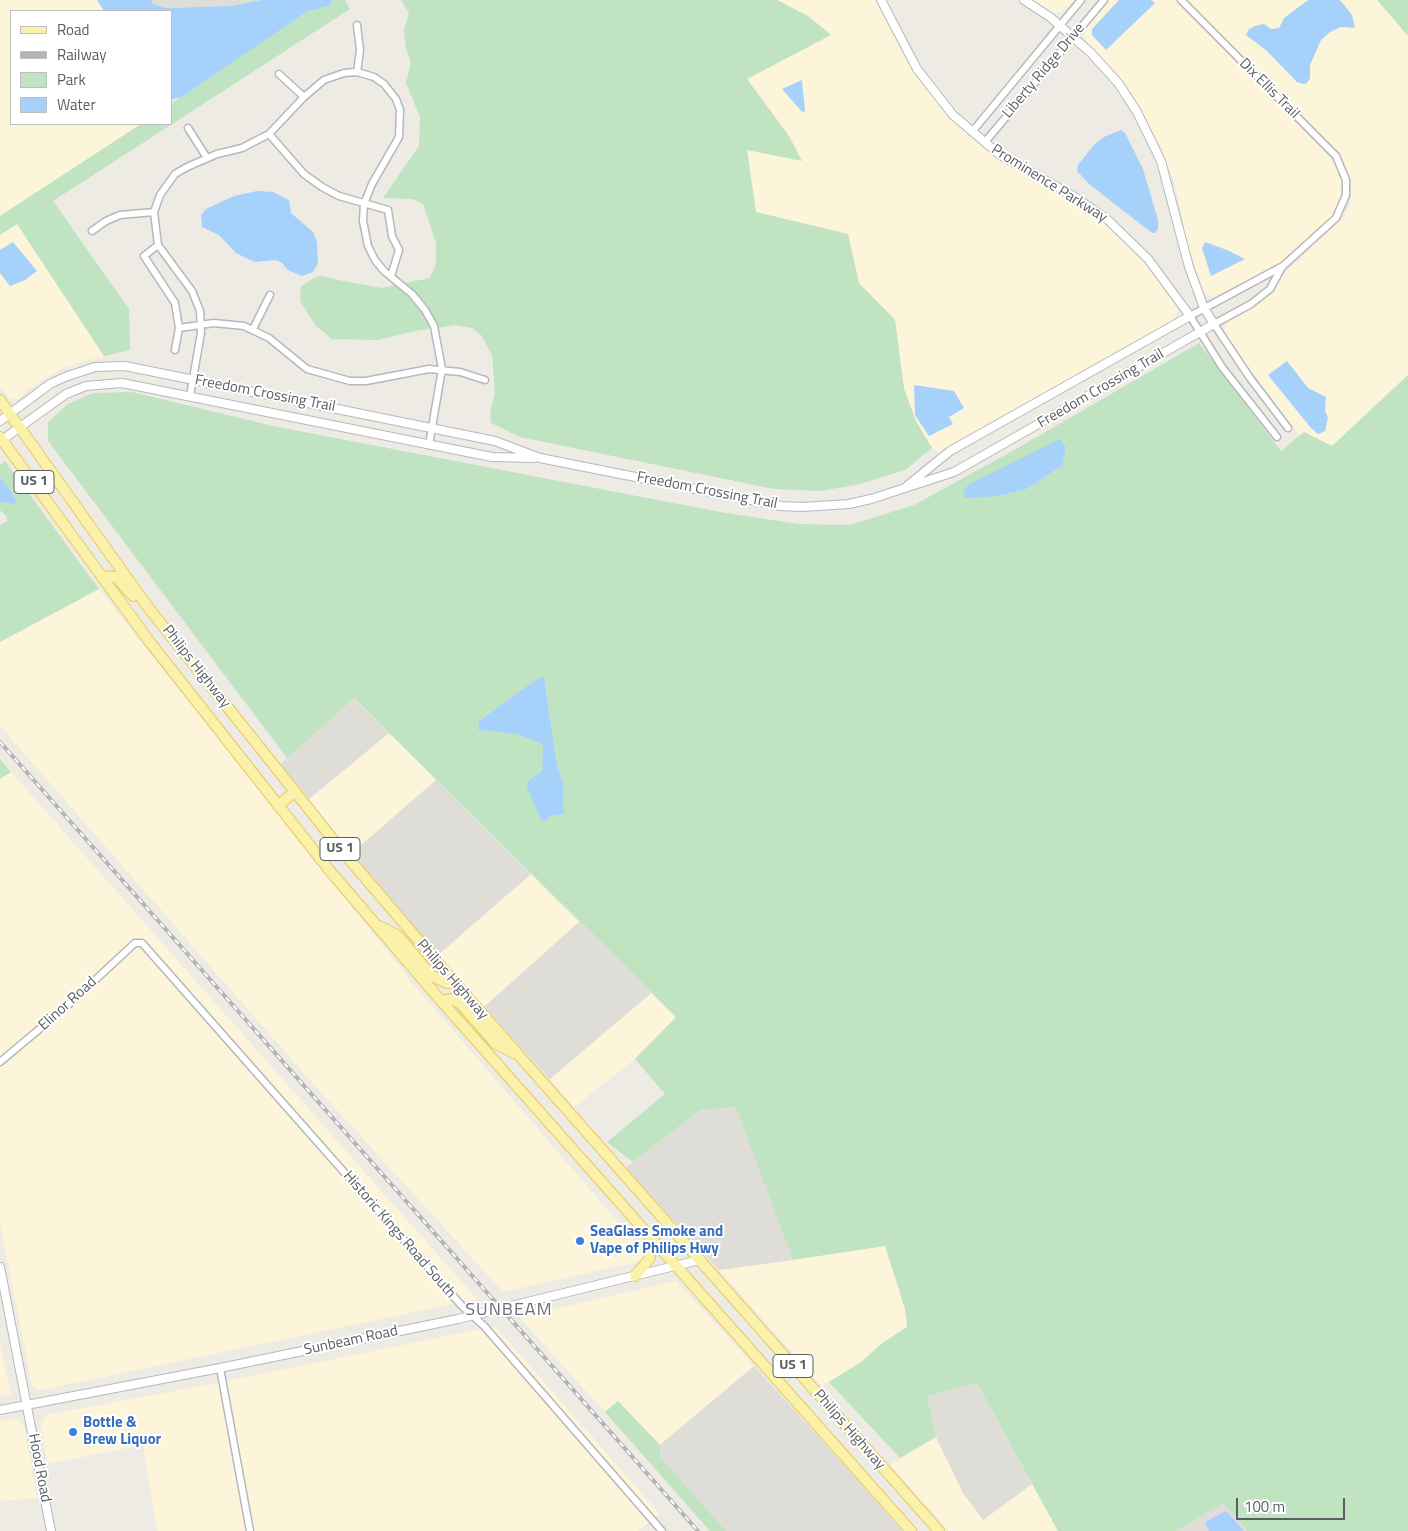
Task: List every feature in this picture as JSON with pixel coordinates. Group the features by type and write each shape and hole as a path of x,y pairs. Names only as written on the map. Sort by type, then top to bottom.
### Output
{"main road":[{"name":"Philips Highway","path":"0,400 147,606 294,792 455,984 939,1531"},
{"name":"Philips Highway","path":"1,438 149,641 278,806 376,925 910,1531"},
{"path":"103,576 116,577 134,597 147,606"},
{"path":"278,806 294,792"},
{"path":"376,925 397,935 432,976 447,983 455,984"},
{"path":"442,1001 452,1000 460,1004 496,1044 517,1054"},
{"path":"635,1276 650,1258 650,1237"}],"street":[{"name":"Prominence Parkway","path":"881,0 917,69 953,115 972,132 1027,172 1089,206 1123,233 1161,274 1222,367 1276,437"},
{"path":"1024,0 1072,35 1114,78 1146,127 1169,183 1189,267 1204,308 1250,378 1288,428"},
{"name":"Liberty Ridge Drive","path":"972,132 1081,0"},
{"name":"Liberty Ridge Drive","path":"985,142 1072,35 1104,0"},
{"name":"Dix Ellis Trail","path":"1181,0 1336,156 1343,167 1347,184"},
{"path":"357,25 360,50 357,72"},
{"path":"190,396 200,325 200,311 192,291 158,245 154,212 160,194 175,174 207,158 242,148 269,134 304,97 324,80 344,73 357,72 374,77 384,84 396,99 402,118 396,145 372,184 364,204 363,221 368,246 375,260 412,294 425,310 434,326 442,369 429,444"},
{"path":"280,74 304,97"},
{"path":"188,128 207,158"},
{"path":"269,134 309,178 339,196 388,210 392,236 399,250 391,276"},
{"name":"Freedom Crossing Trail","path":"903,488 950,451 1204,308 1283,266 1336,218 1344,204 1347,184"},
{"path":"92,231 120,215 154,212"},
{"path":"158,245 144,256 175,303 179,328 175,350"},
{"name":"Freedom Crossing Trail","path":"0,421 50,384 82,370 104,366 125,366 495,441 540,458 757,503 802,507 826,506 871,499 954,472 1251,304 1270,289 1283,266"},
{"path":"253,329 270,295"},
{"path":"179,328 229,323 253,329 282,348 302,366 326,376 366,381 413,370 442,369 460,372 484,380"},
{"path":"82,370 86,386"},
{"name":"Freedom Crossing Trail","path":"1,438 66,394 86,386 122,383 492,457 540,458"},
{"name":"Historic Kings Road South","path":"135,944 142,942 462,1306 484,1326 662,1531"},
{"name":"Elinor Road","path":"0,1062 67,1006 135,944"},
{"name":"Sunbeam Road","path":"0,1410 220,1368 473,1316 699,1260"},
{"name":"Hood Road","path":"0,1267 51,1531"},
{"path":"220,1368 250,1531"}],"shaded area":[{"path":"0,0 97,0 103,10 10,10 10,125 139,125 0,216"},
{"path":"151,0 262,0 231,6 166,8 153,4"},
{"path":"777,0 875,0 914,72 936,101 958,125 1003,161 1078,203 1129,243 1162,283 1177,307 1177,314 1173,321 940,453 932,448 916,421 904,389 895,320 859,283 848,234 756,212 747,150 789,136 747,79 808,16","holes":["935,387 964,408 949,417 952,424"]},
{"path":"1033,0 1075,0 1061,12 1053,13"},
{"path":"1110,0 1176,0 1324,150 1335,163 1341,177 1342,194 1338,207 1329,219 1277,265 1214,297 1204,292 1189,250 1175,184 1161,150 1132,94 1083,37 1086,26"},
{"path":"1187,0 1377,0 1408,36 1408,375 1332,446 1305,432 1300,436 1225,335 1225,328 1227,323 1263,300 1288,270 1345,216 1351,200 1351,181 1341,155"},
{"path":"17,224 104,356 63,368 30,388 17,400 9,398 0,386 0,273 10,286 13,242 0,250 0,235"},
{"path":"99,589 418,990 645,1253 641,1261 503,1292 307,1077 0,726 0,642"},
{"path":"353,698 389,733 309,799 280,764"},
{"path":"389,733 436,780 352,853 309,799"},
{"path":"11,772 477,1299 41,1390 32,1386 0,1223 0,779"},
{"path":"436,780 531,874 438,955 352,853"},
{"path":"531,874 579,922 484,1007 438,955"},
{"path":"579,922 651,993 550,1079 484,1007"},
{"path":"651,993 676,1018 635,1059 574,1107 550,1079"},
{"path":"737,1107 793,1260 719,1270 626,1168 700,1110"},
{"path":"885,1246 905,1309 907,1327 881,1344 861,1362 822,1386 719,1270"},
{"path":"676,1281 754,1366 660,1445 618,1401 605,1412 519,1317"},
{"path":"495,1326 660,1514 637,1531 157,1531 143,1445 47,1464 41,1423 46,1415 217,1383"},
{"path":"0,1344 11,1394 0,1396"},
{"path":"754,1366 902,1531 726,1531 659,1457 660,1445"},
{"path":"977,1383 1032,1484 983,1520 963,1493 936,1437 927,1396"},
{"path":"17,1419 24,1426 37,1498 0,1501 0,1421"},
{"path":"936,1437 963,1493 983,1520 1032,1484 1058,1531 949,1531 890,1465"},
{"path":"1223,1503 1248,1531 1176,1531"}],"green space":[{"path":"333,0 345,0 350,9 172,124 172,103 308,11 330,6"},
{"path":"401,0 777,0 808,16 831,35 747,79 789,136 802,161 747,150 756,212 848,234 859,283 895,320 904,389 916,421 932,448 905,470 856,485 819,491 774,489 520,437 491,423 490,413 495,393 492,355 481,335 472,328 456,325 415,331 377,340 332,339 316,326 300,301 301,286 315,277 323,276 382,288 430,278 436,263 436,243 423,204 412,199 383,198 419,146 420,117 406,83 411,63 406,48 404,30 409,13"},
{"path":"1377,0 1408,0 1408,36"},
{"path":"139,125 171,125 53,201 129,309 130,350 104,356 17,224 0,235 0,216"},
{"path":"1199,343 1281,451 1304,432 1332,446 1408,375 1408,1531 1248,1531 1223,1503 1176,1531 1058,1531 977,1383 927,1396 936,1437 900,1458 829,1382 861,1362 881,1344 907,1327 905,1309 885,1246 793,1260 736,1107 700,1110 633,1162 607,1142 665,1094 635,1059 676,1017 354,698 287,758 48,441 48,422 68,404 93,393 132,392 273,426 720,512 798,524 850,525 914,505 1016,449","holes":["1060,439 1066,447 1063,465 1027,489 999,496","544,677 557,765 563,782 564,814 550,816 528,781 542,771 543,746 538,742 516,734 478,730 479,721 538,678"]},
{"path":"5,461 99,589 0,642 0,525 7,521 7,517 0,510 0,502 17,503 0,477 0,465"},
{"path":"0,759 11,772 0,779"},
{"path":"618,1401 660,1445 660,1457 726,1531 710,1531 605,1412"}],"water":[{"path":"97,0 151,0 153,4 166,8 231,6 262,0 333,0 330,6 308,11 180,98 172,99 172,10 103,10"},
{"path":"1119,0 1151,0 1155,3 1106,50 1092,35 1092,29"},
{"path":"1308,0 1340,0 1352,15 1355,28 1341,27 1330,32 1321,40 1310,65 1310,78 1307,83 1303,84 1297,82 1267,51 1246,35 1249,29 1264,24 1271,29 1279,28 1284,18"},
{"path":"802,80 805,111 803,113 782,89"},
{"path":"1121,130 1125,133 1143,169 1158,220 1158,229 1155,233 1152,233 1089,184 1077,171 1078,165 1094,145 1104,137"},
{"path":"257,191 273,192 289,200 291,213 313,232 317,242 318,263 313,272 302,276 288,270 281,262 275,260 255,262 236,253 219,235 202,227 201,215 206,209 234,196"},
{"path":"13,242 37,271 25,280 10,286 0,273 0,250"},
{"path":"1205,242 1245,259 1211,276 1202,248"},
{"path":"1287,361 1308,388 1326,397 1325,411 1328,418 1325,431 1318,434 1311,428 1268,375"},
{"path":"914,385 954,391 964,408 949,417 953,424 929,436 915,415"},
{"path":"1060,439 1066,447 1063,465 1027,489 999,496 965,498 963,492 968,485"},
{"path":"0,477 11,491 17,504 0,502"},
{"path":"544,677 557,765 563,782 564,814 550,816 546,821 541,820 527,787 528,781 542,771 543,746 538,742 516,734 478,730 479,721 538,678"},
{"path":"1226,1511 1244,1531 1209,1531 1205,1522"}],"railway":[{"path":"0,742 698,1531"}],"place":[{"name":"SeaGlass Smoke and Vape of Philips Hwy","path":"580,1241"},
{"name":"Bottle & Brew Liquor","path":"73,1432"}],"district":[{"name":"SUNBEAM","path":"509,1311"}]}
